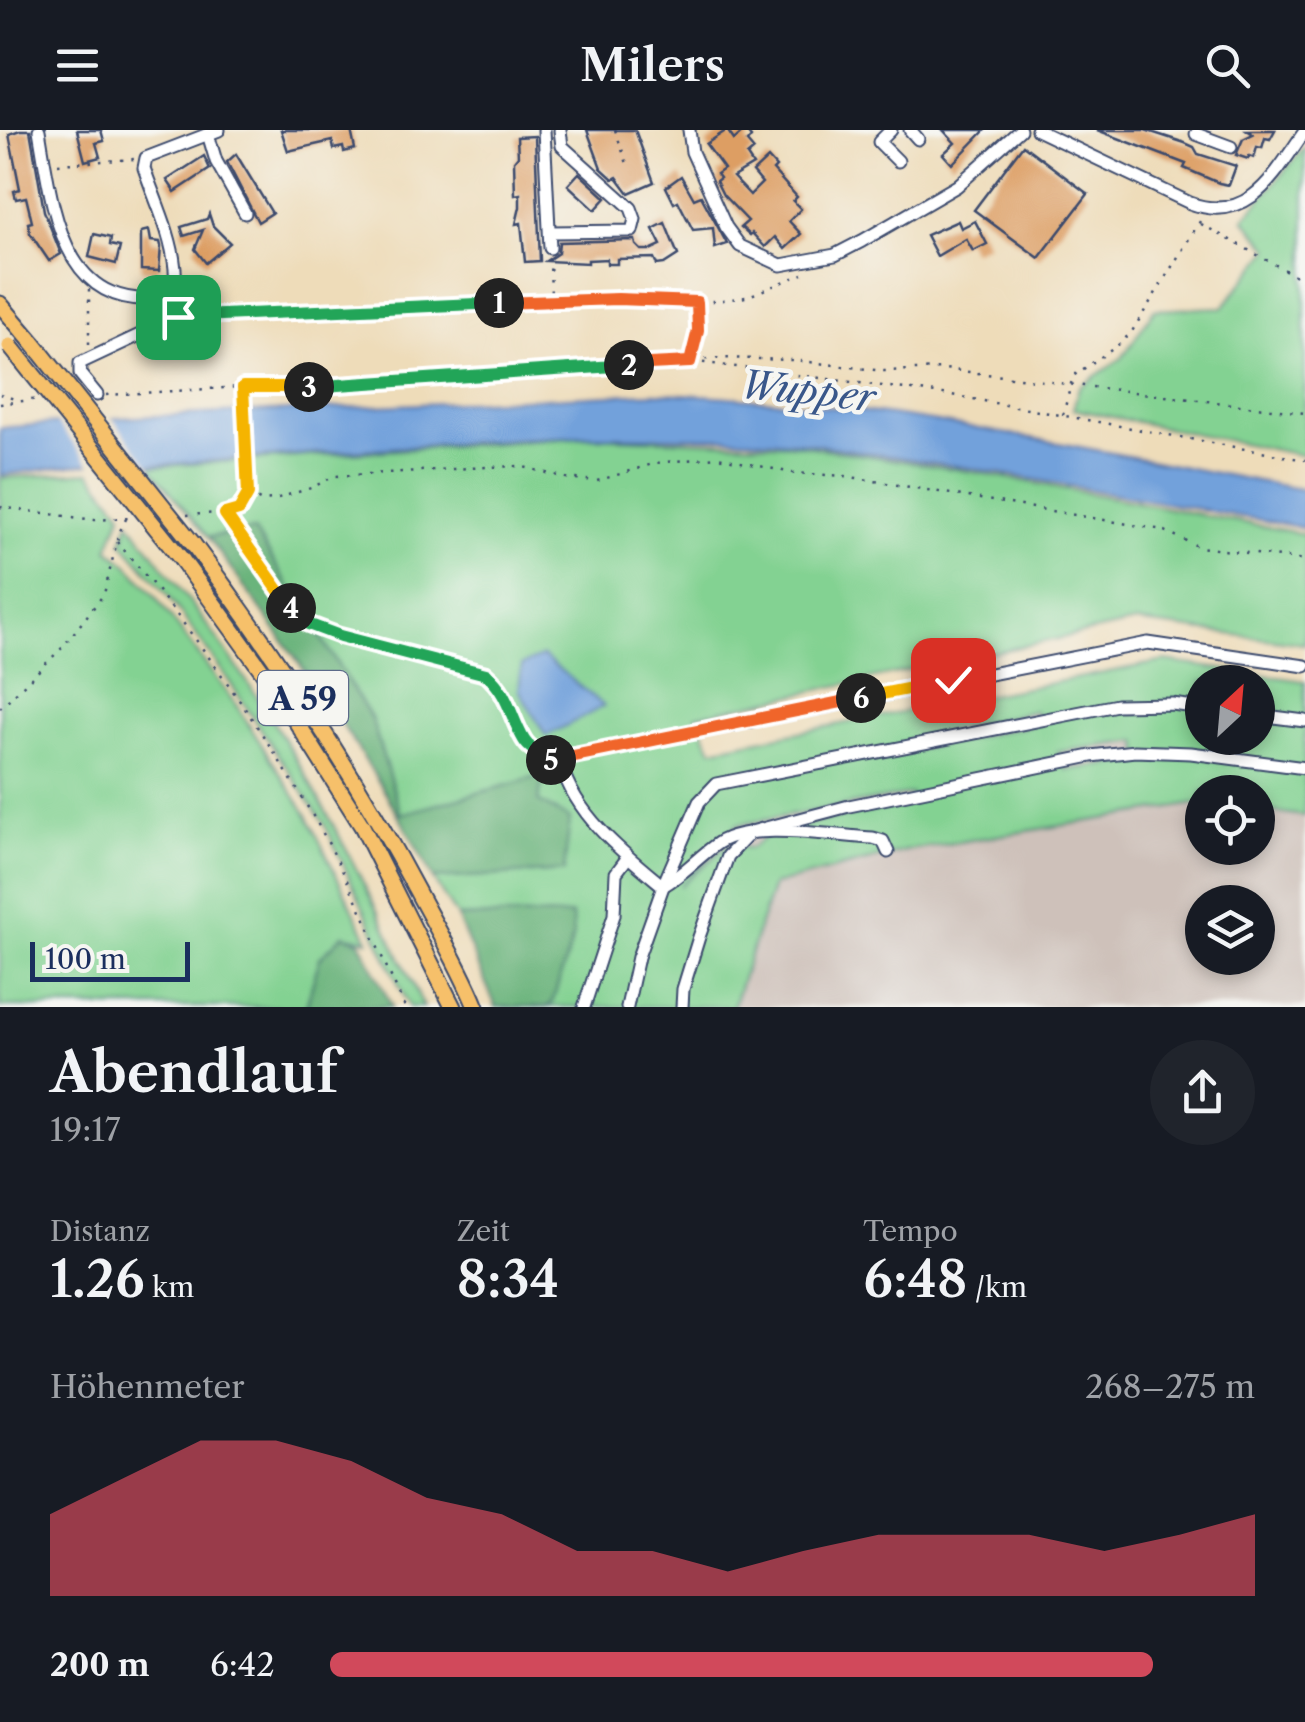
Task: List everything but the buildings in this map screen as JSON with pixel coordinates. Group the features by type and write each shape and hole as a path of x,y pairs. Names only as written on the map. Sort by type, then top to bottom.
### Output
{"highway":[{"name":"A 59","path":"0,304 193,544 290,677 400,859 476,1007"},
{"name":"A 59","path":"5,340 182,560 279,694 362,826 453,1007"}],"street":[{"path":"39,130 54,218 69,250 93,284 106,293 128,299 173,298"},
{"path":"544,130 550,248"},
{"path":"550,232 632,231 636,218 631,208 562,146 560,130"},
{"path":"689,130 692,152 726,227 740,246 781,265 835,256 862,241 958,186 1020,130"},
{"path":"891,130 879,142 898,160"},
{"path":"1037,130 1206,209 1232,208 1253,196 1270,180 1305,132"},
{"path":"1192,131 1231,147"},
{"path":"98,396 80,374 80,362 178,317 173,298 175,270 144,168 146,158 214,132 216,161 245,213"},
{"path":"663,886 581,808 565,781 561,765 569,757 1148,643 1305,666"},
{"path":"627,1007 638,957 663,886 700,802 716,784 1117,704 1185,706"},
{"path":"1275,717 1305,721"},
{"path":"663,886 721,840 849,806 1091,756 1135,751 1190,753 1305,768"},
{"path":"682,1007 683,989 728,856 751,832 873,838 883,841 888,852"},
{"path":"584,1007 614,916 616,874 628,856"}],"path":[{"path":"615,130 629,169"},
{"path":"61,164 146,158"},
{"path":"1063,416 1073,376 1118,346 1130,333 1206,209"},
{"path":"1200,223 1305,281"},
{"path":"550,248 551,301"},
{"path":"178,317 551,301 697,302 746,297 804,273"},
{"path":"88,299 89,348"},
{"path":"690,362 698,330 697,302"},
{"path":"98,396 243,387 318,388 438,376 720,358 792,360 884,370 946,368 1305,413"},
{"path":"690,362 951,395 1305,460"},
{"path":"186,516 239,510 248,494 243,387"},
{"path":"0,394 19,400 0,404"},
{"path":"248,494 260,500 275,500 335,476 486,467 520,466 597,481 656,463 718,458 1164,530 1199,547 1305,560"},
{"path":"0,507 94,520 127,518 104,594 62,648 0,708"},
{"path":"225,514 295,613 308,624 486,674 501,686 526,744 561,765"},
{"path":"117,542 158,588 237,700 320,829 405,1007"}],"shaded area":[{"path":"1165,661 1189,665 1185,665 1185,755 1275,755 1275,679 1305,684 1305,1007 597,1007 687,777"}],"green space":[{"path":"1305,147 1305,456 1073,409 1079,387 1122,358 1154,310 1223,307 1270,249 1244,219"},
{"path":"588,437 799,445 986,474 1305,534 1305,644 1136,622 696,716 712,749 1165,661 1193,665 1185,665 1185,755 1275,755 1275,677 1305,681 1305,816 1275,812 1275,775 1185,775 1185,806 909,850 773,885 733,1007 547,1007 552,1003 572,915 457,917 433,879 563,871 401,814 371,718 254,530 208,537 150,467","holes":["1035,711 1041,723 916,750 918,737","1138,741 1140,760 1066,770 1057,752","911,794 912,803 773,831 751,848 726,846 680,886 737,825"]},
{"path":"90,472 122,513 108,549 152,592 236,705 307,815 368,940 343,935 320,958 306,1007 0,1007 0,478"},
{"path":"129,522 230,656 304,772 424,1007 409,1007 325,825 166,593 122,542"},
{"path":"254,530 371,718 401,814 544,775 538,801 570,819 564,871 433,879 356,746 208,537"},
{"path":"572,915 573,938 552,1003 547,1007 496,1007 457,917"},
{"path":"343,935 360,941 392,1007 306,1007 320,958"}],"water":[{"path":"654,393 818,405 900,416 1305,490 1305,528 981,470 804,443 727,438 518,439 153,465 87,464 0,475 0,428 117,418"},
{"path":"543,656 604,706 546,736 519,690 522,665"}],"pier":[{"path":"108,413 153,470 94,469 52,417"}],"route":[{"path":"178,317 618,299 697,302 698,330 690,362 438,376 318,388 243,387 248,494 239,510 225,514 295,613 308,624 340,636 486,674 501,686 526,744 548,759 561,765 569,757 953,680"}],"water label":[{"name":"Wupper","path":"808,391"}]}
